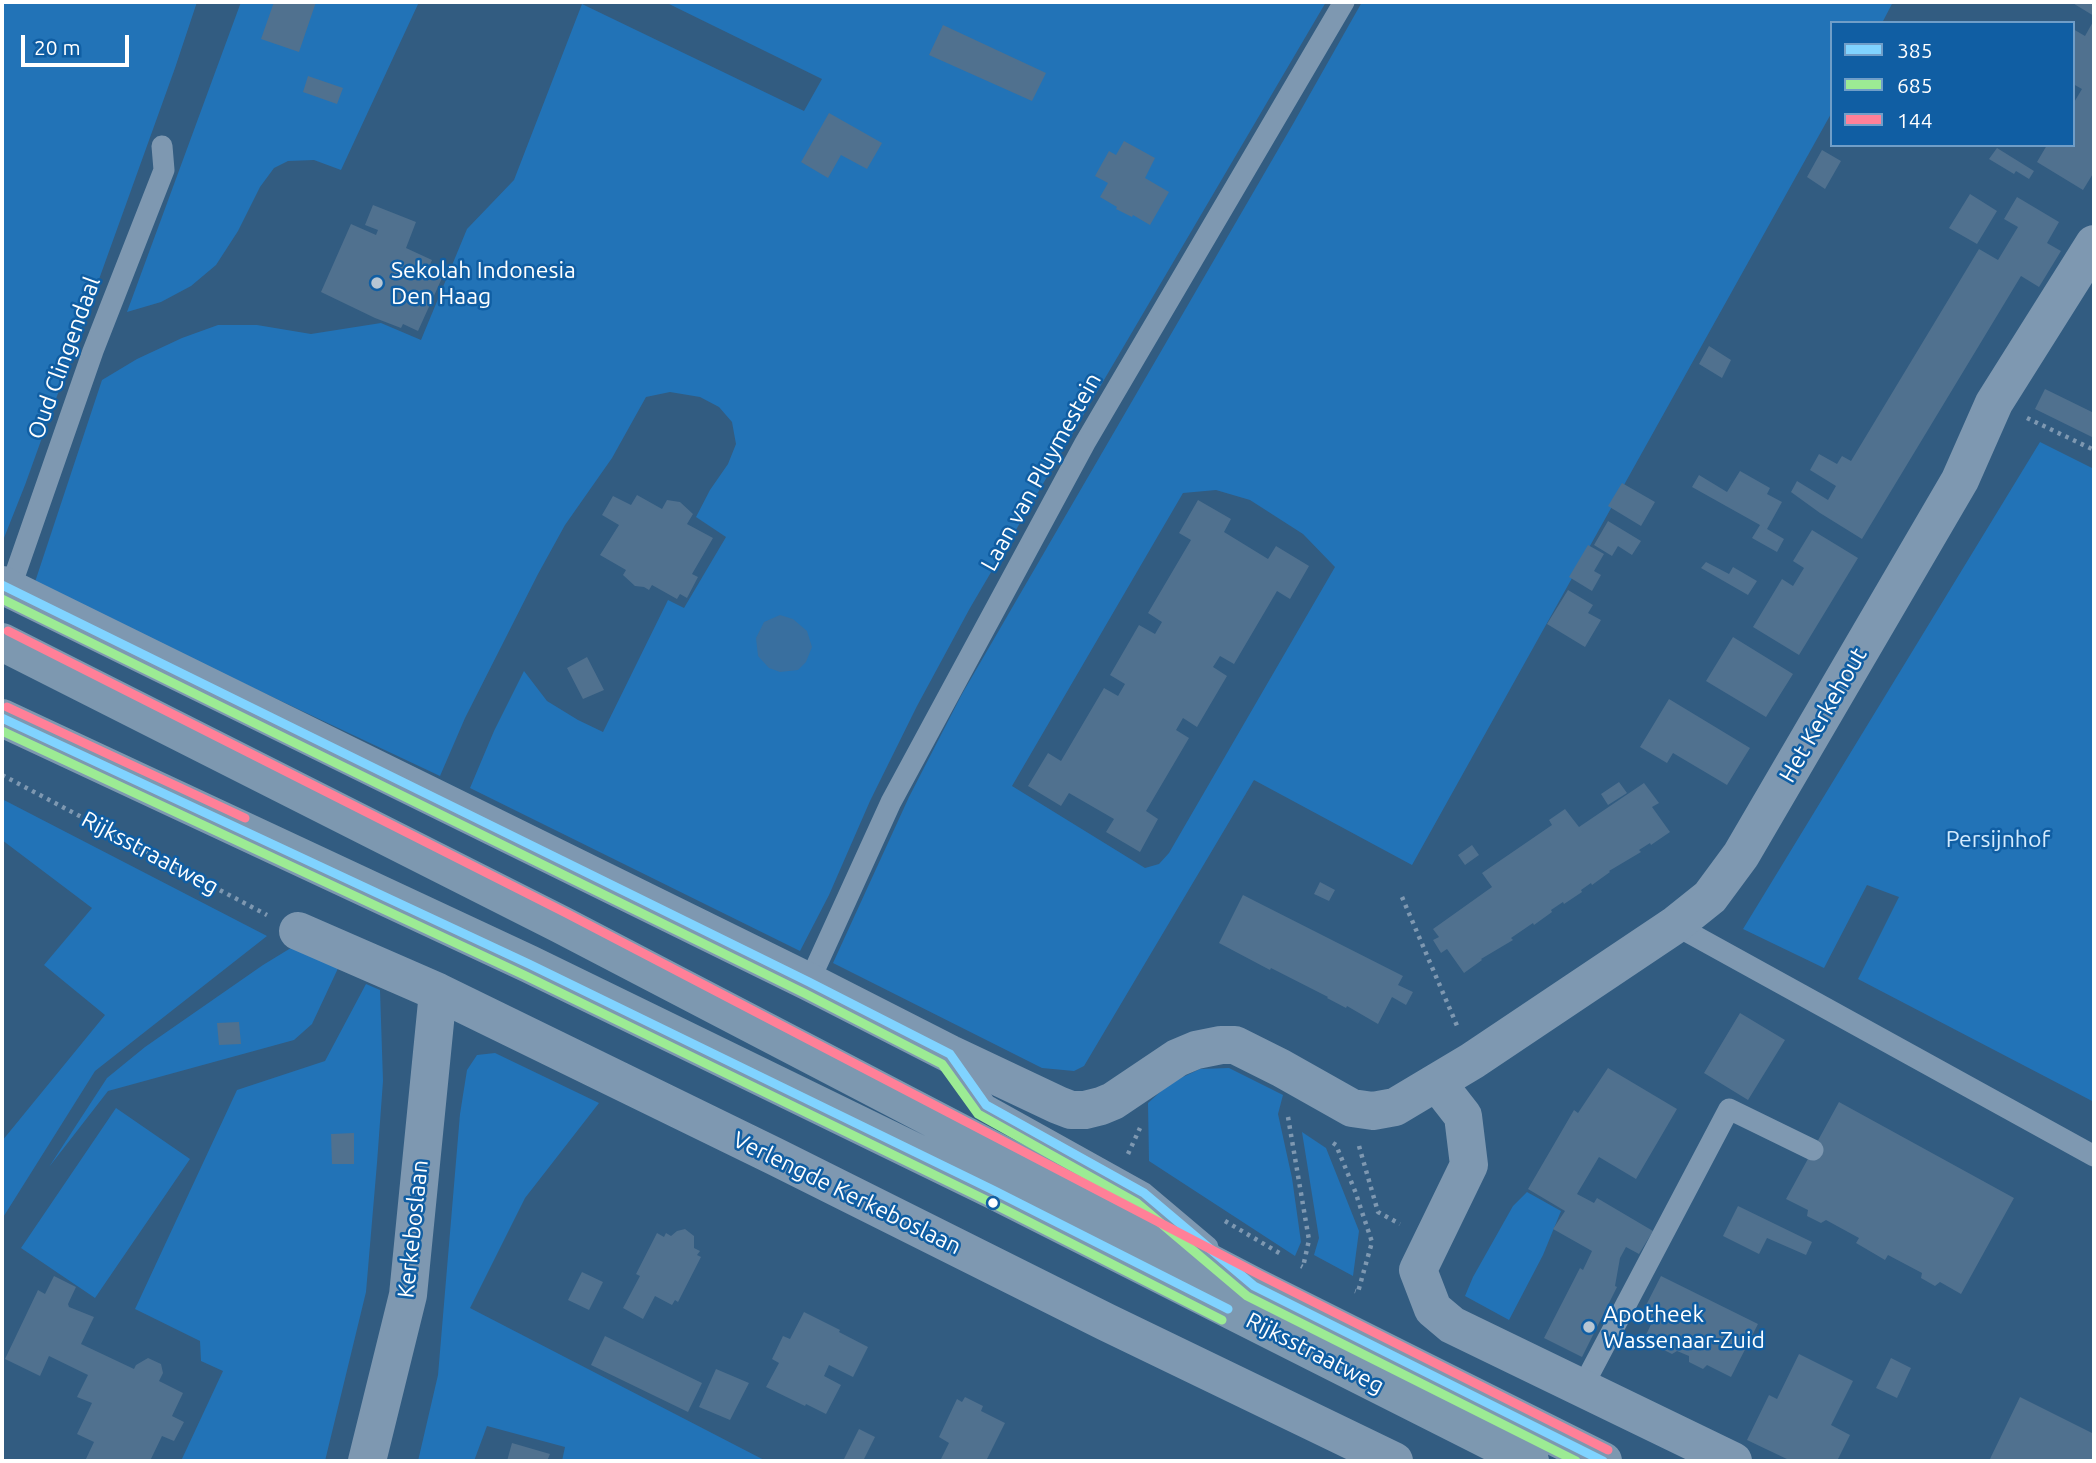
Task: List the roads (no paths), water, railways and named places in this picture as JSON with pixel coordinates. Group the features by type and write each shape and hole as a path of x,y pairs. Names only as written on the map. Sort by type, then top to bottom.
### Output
{"main road":[{"name":"Rijksstraatweg","path":"2,642 560,924 1254,1286 1603,1461"},
{"name":"Rijksstraatweg","path":"2,718 554,976 993,1190 1530,1461"}],"street":[{"name":"Het Kerkehout","path":"1438,1084 1675,925 1710,897 1741,855 1960,481 1994,402 2094,244"},
{"name":"Rijksstraatweg","path":"6,587 950,1054 1071,1110 1085,1110 1113,1101 1177,1058 1196,1050 1221,1045 1236,1045 1352,1108 1373,1111 1395,1107 1438,1084"},
{"name":"Verlengde Kerkeboslaan","path":"298,931 438,992 1394,1461"},
{"name":"Kerkeboslaan","path":"367,1461 408,1295 438,992"},
{"path":"1438,1084 1463,1116 1469,1165 1418,1270 1433,1309 1452,1325 1733,1461"}],"lane":[{"name":"Laan van Pluymestein","path":"809,982 891,802 1085,443 1344,2"},
{"name":"Oud Clingendaal","path":"6,587 93,351 164,170 162,146"},
{"path":"1675,925 2094,1156"},
{"name":"Rijksstraatweg","path":"950,1054 986,1105 1144,1193 1254,1286"},
{"path":"1582,1388 1728,1109 1812,1150"}],"place":[{"name":"Sekolah Indonesia Den Haag","path":"377,283"},
{"name":"Apotheek Wassenaar-Zuid","path":"1589,1327"}],"park label":[{"name":"Persijnhof","path":"1998,839"}]}
